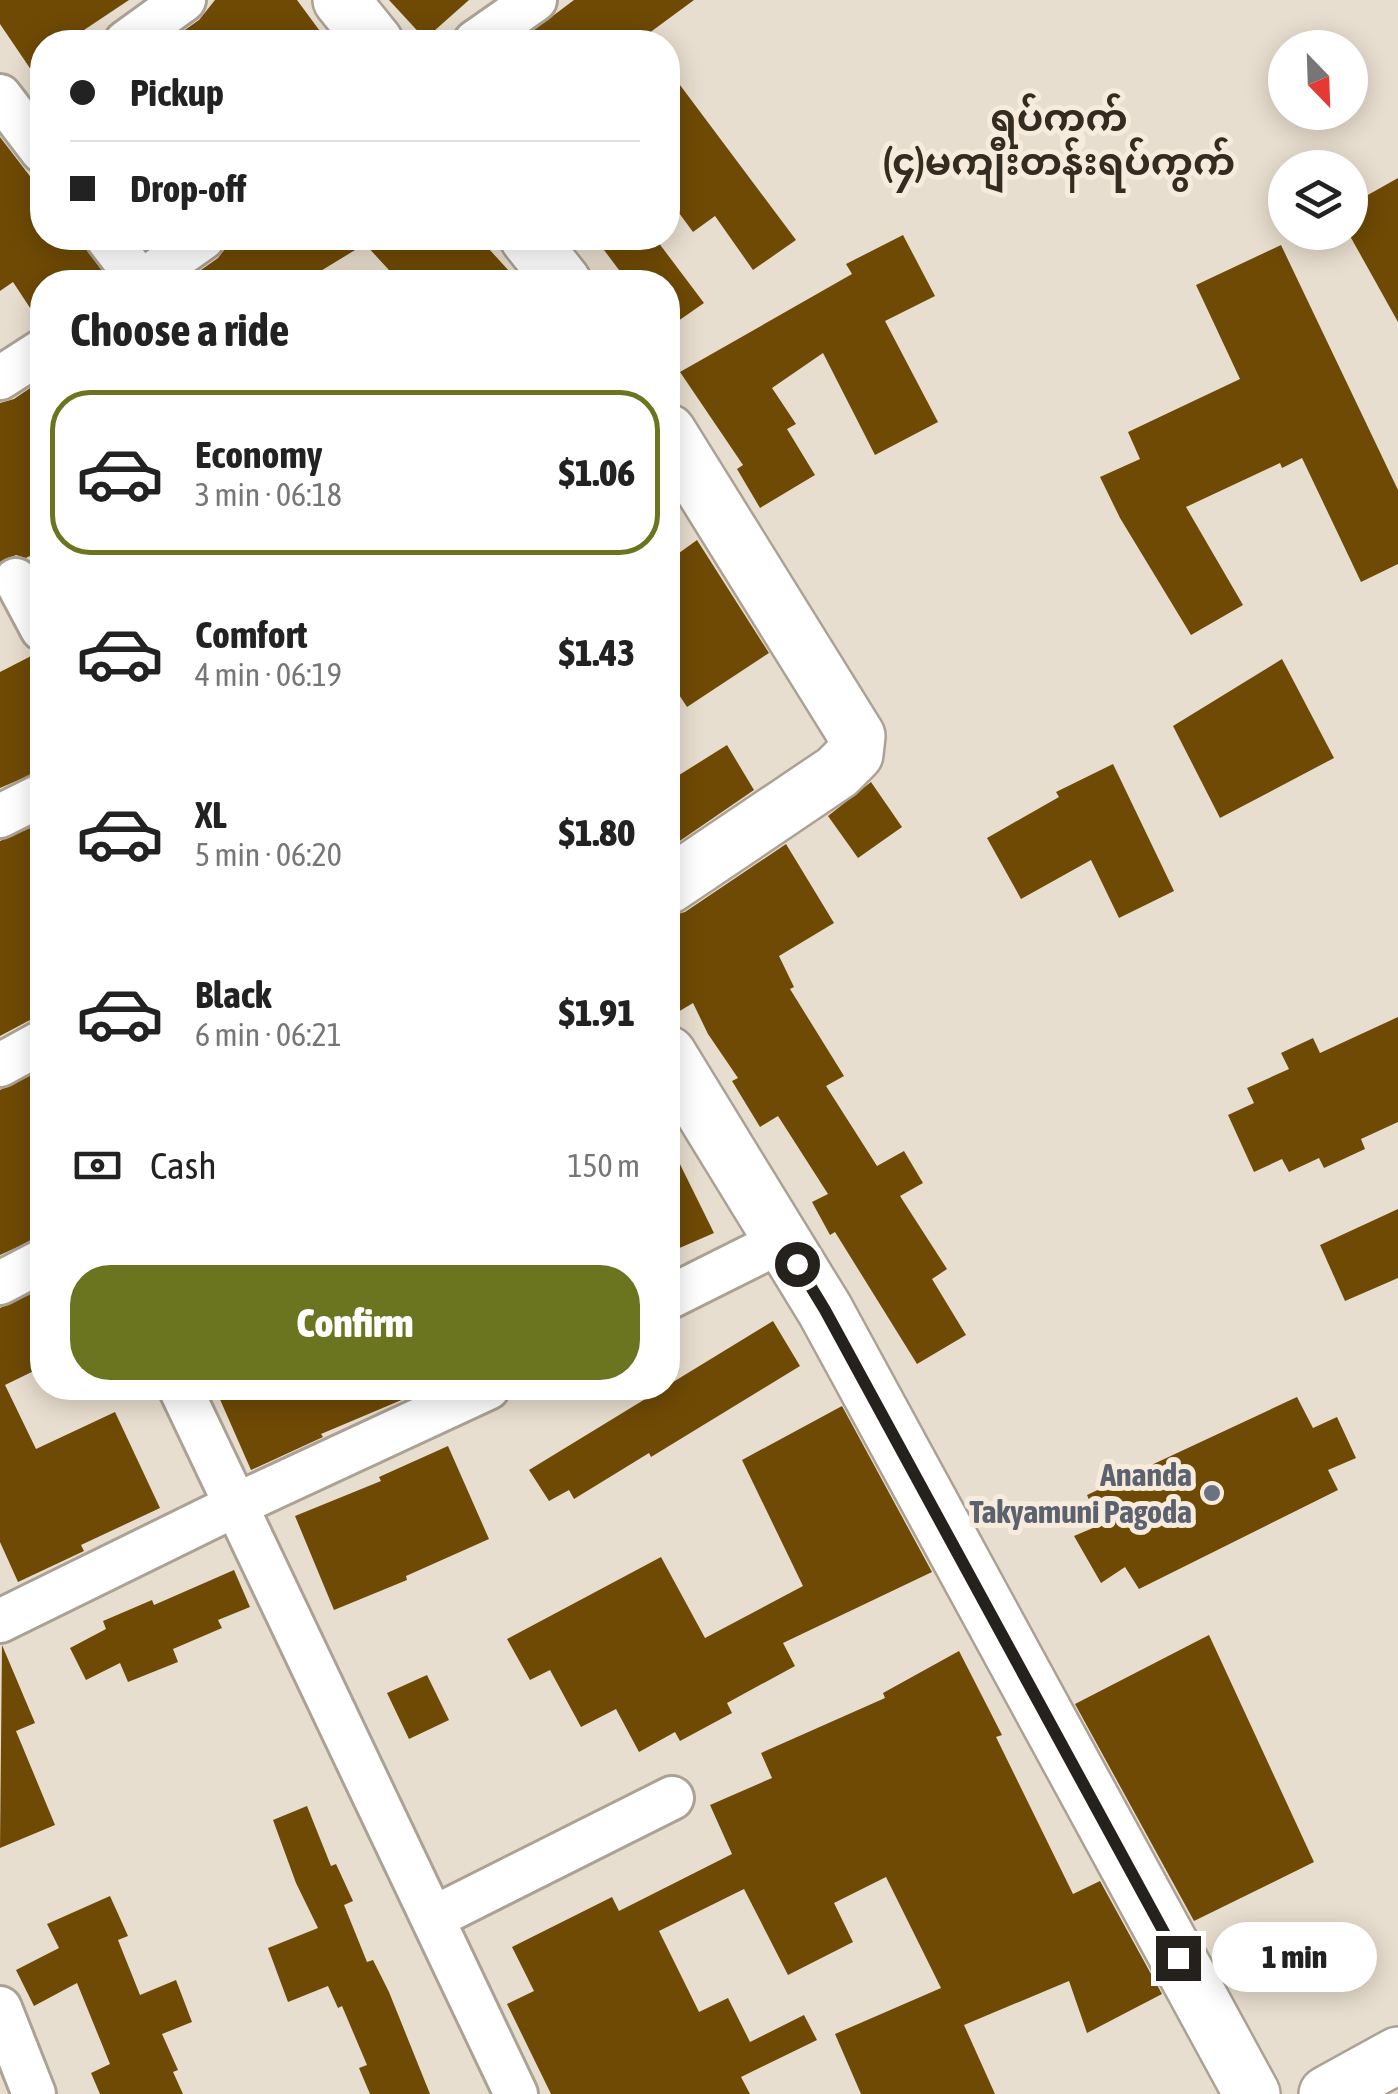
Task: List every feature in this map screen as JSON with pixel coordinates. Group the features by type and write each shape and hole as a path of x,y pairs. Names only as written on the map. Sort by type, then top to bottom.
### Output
{"main road":[{"path":"341,0 366,30"},
{"path":"538,250 553,270"},
{"path":"680,451 857,736 855,754 837,772 680,878"},
{"path":"680,1074 825,1310 1252,2094"},
{"path":"1327,2094 1398,2055"}],"street":[{"path":"143,30 184,0"},
{"path":"492,30 535,0"},
{"path":"116,250 132,270"},
{"path":"158,270 186,250"},
{"path":"0,378 30,359"},
{"path":"19,578 30,602"},
{"path":"0,816 30,800"},
{"path":"0,1065 30,1049"},
{"path":"680,1292 782,1241"},
{"path":"0,1283 30,1267"},
{"path":"186,1400 516,2094"},
{"path":"0,1621 452,1400"},
{"path":"433,1918 672,1798"},
{"path":"0,2008 34,2094"}],"building":[{"path":"0,0 129,0 84,30 30,30 30,68 0,24"},
{"path":"215,0 297,0 319,30 185,30"},
{"path":"389,0 469,0 435,30 417,30"},
{"path":"574,0 694,0 653,30 534,30"},
{"path":"680,85 796,240 753,270 715,216 693,232 680,214"},
{"path":"0,137 30,176 30,250 87,250 101,270 30,270 30,308 13,282 0,291"},
{"path":"1398,178 1398,322 1358,250 1368,250 1368,195"},
{"path":"903,235 935,296 885,321 938,422 875,455 823,353 772,388 796,424 787,429 815,475 760,508 737,469 743,465 680,372 852,274 846,264"},
{"path":"224,250 355,250 322,270 201,270"},
{"path":"371,250 490,250 508,270 389,270"},
{"path":"604,250 664,250 679,270 619,270"},
{"path":"1270,250 1283,250 1398,490 1398,564 1361,582 1302,458 1282,468 1280,463 1186,507 1243,605 1191,635 1120,518 1100,477 1140,459 1128,432 1240,379 1196,285"},
{"path":"680,271 704,303 680,320"},
{"path":"30,388 30,556 16,555 0,562 0,403"},
{"path":"697,540 769,653 687,707 680,696 680,552"},
{"path":"30,657 30,775 0,788 0,672"},
{"path":"1282,659 1334,758 1220,818 1173,726"},
{"path":"727,745 754,790 680,841 680,774"},
{"path":"1113,764 1174,891 1119,918 1091,860 1021,899 987,838 1059,797 1056,792"},
{"path":"871,782 902,827 858,858 828,816"},
{"path":"30,828 30,1020 0,1036 0,841"},
{"path":"786,844 834,923 779,956 794,987 790,989 844,1076 826,1086 877,1166 904,1151 923,1183 900,1196 947,1269 932,1279 966,1335 917,1364 835,1232 830,1235 812,1202 828,1194 778,1116 760,1127 732,1081 738,1078 708,1034 693,1003 680,1011 680,913"},
{"path":"1398,1017 1398,1122 1361,1139 1365,1149 1324,1168 1319,1158 1289,1172 1282,1159 1254,1172 1228,1115 1254,1103 1247,1088 1289,1069 1281,1053 1313,1038 1320,1053"},
{"path":"30,1076 30,1241 0,1255 0,1090"},
{"path":"680,1164 714,1233 680,1248"},
{"path":"1398,1209 1398,1278 1345,1301 1320,1245"},
{"path":"30,1294 30,1373 5,1385 36,1449 115,1412 160,1508 81,1545 84,1551 18,1582 0,1542 0,1308"},
{"path":"773,1321 800,1366 574,1499 569,1490 549,1501 529,1470 644,1400 680,1400 680,1378"},
{"name":"Ananda Takyamuni Pagoda","path":"1297,1397 1313,1428 1337,1417 1356,1458 1328,1470 1338,1490 1139,1589 1125,1567 1101,1583 1074,1536 1100,1525 1087,1495"},
{"path":"220,1400 402,1400 321,1434 323,1437 251,1470"},
{"path":"842,1406 932,1572 783,1643 795,1666 727,1703 732,1713 680,1741 675,1732 639,1752 616,1709 581,1727 550,1670 530,1680 507,1639 661,1557 705,1638 803,1586 742,1460"},
{"path":"448,1446 489,1539 406,1576 407,1580 334,1610 295,1516 381,1481 379,1477"},
{"path":"234,1570 250,1607 218,1620 222,1628 173,1649 178,1662 128,1682 120,1663 86,1680 70,1648 106,1629 103,1621 152,1600 154,1605"},
{"path":"1209,1635 1314,1862 1194,1921 1075,1704"},
{"path":"2,1645 35,1723 16,1731 55,1825 0,1848"},
{"path":"959,1651 1002,1735 996,1737 1073,1894 1100,1881 1162,1994 1087,2033 1069,1981 964,2025 995,2094 861,2094 835,2034 941,1988 886,1877 834,1903 853,1942 788,1975 744,1889 659,1931 699,2012 728,1998 750,2042 804,2015 817,2040 741,2077 750,2094 551,2094 507,2004 534,1991 512,1947 612,1897 619,1911 732,1854 710,1805 772,1778 761,1753 885,1698 883,1693"},
{"path":"427,1675 449,1720 409,1739 387,1693"},
{"path":"307,1806 331,1866 336,1864 353,1901 344,1905 367,1962 373,1960 389,1992 430,2094 370,2094 359,2068 367,2065 342,2006 338,2008 328,1986 288,2002 268,1948 318,1928 273,1820"},
{"path":"110,1896 128,1936 118,1940 140,1995 176,1980 192,2022 162,2034 178,2070 173,2072 183,2094 100,2094 91,2073 110,2064 77,1983 34,2006 16,1970 59,1948 47,1924"}],"place":[{"name":"Ananda Takyamuni Pagoda","path":"1212,1493"}],"district":[{"name":"ရပ်ကွက် (၄)မကျီးတန်းရပ်ကွက်","path":"1059,140"}],"route":[{"path":"797,1264 1178,1958"}]}
